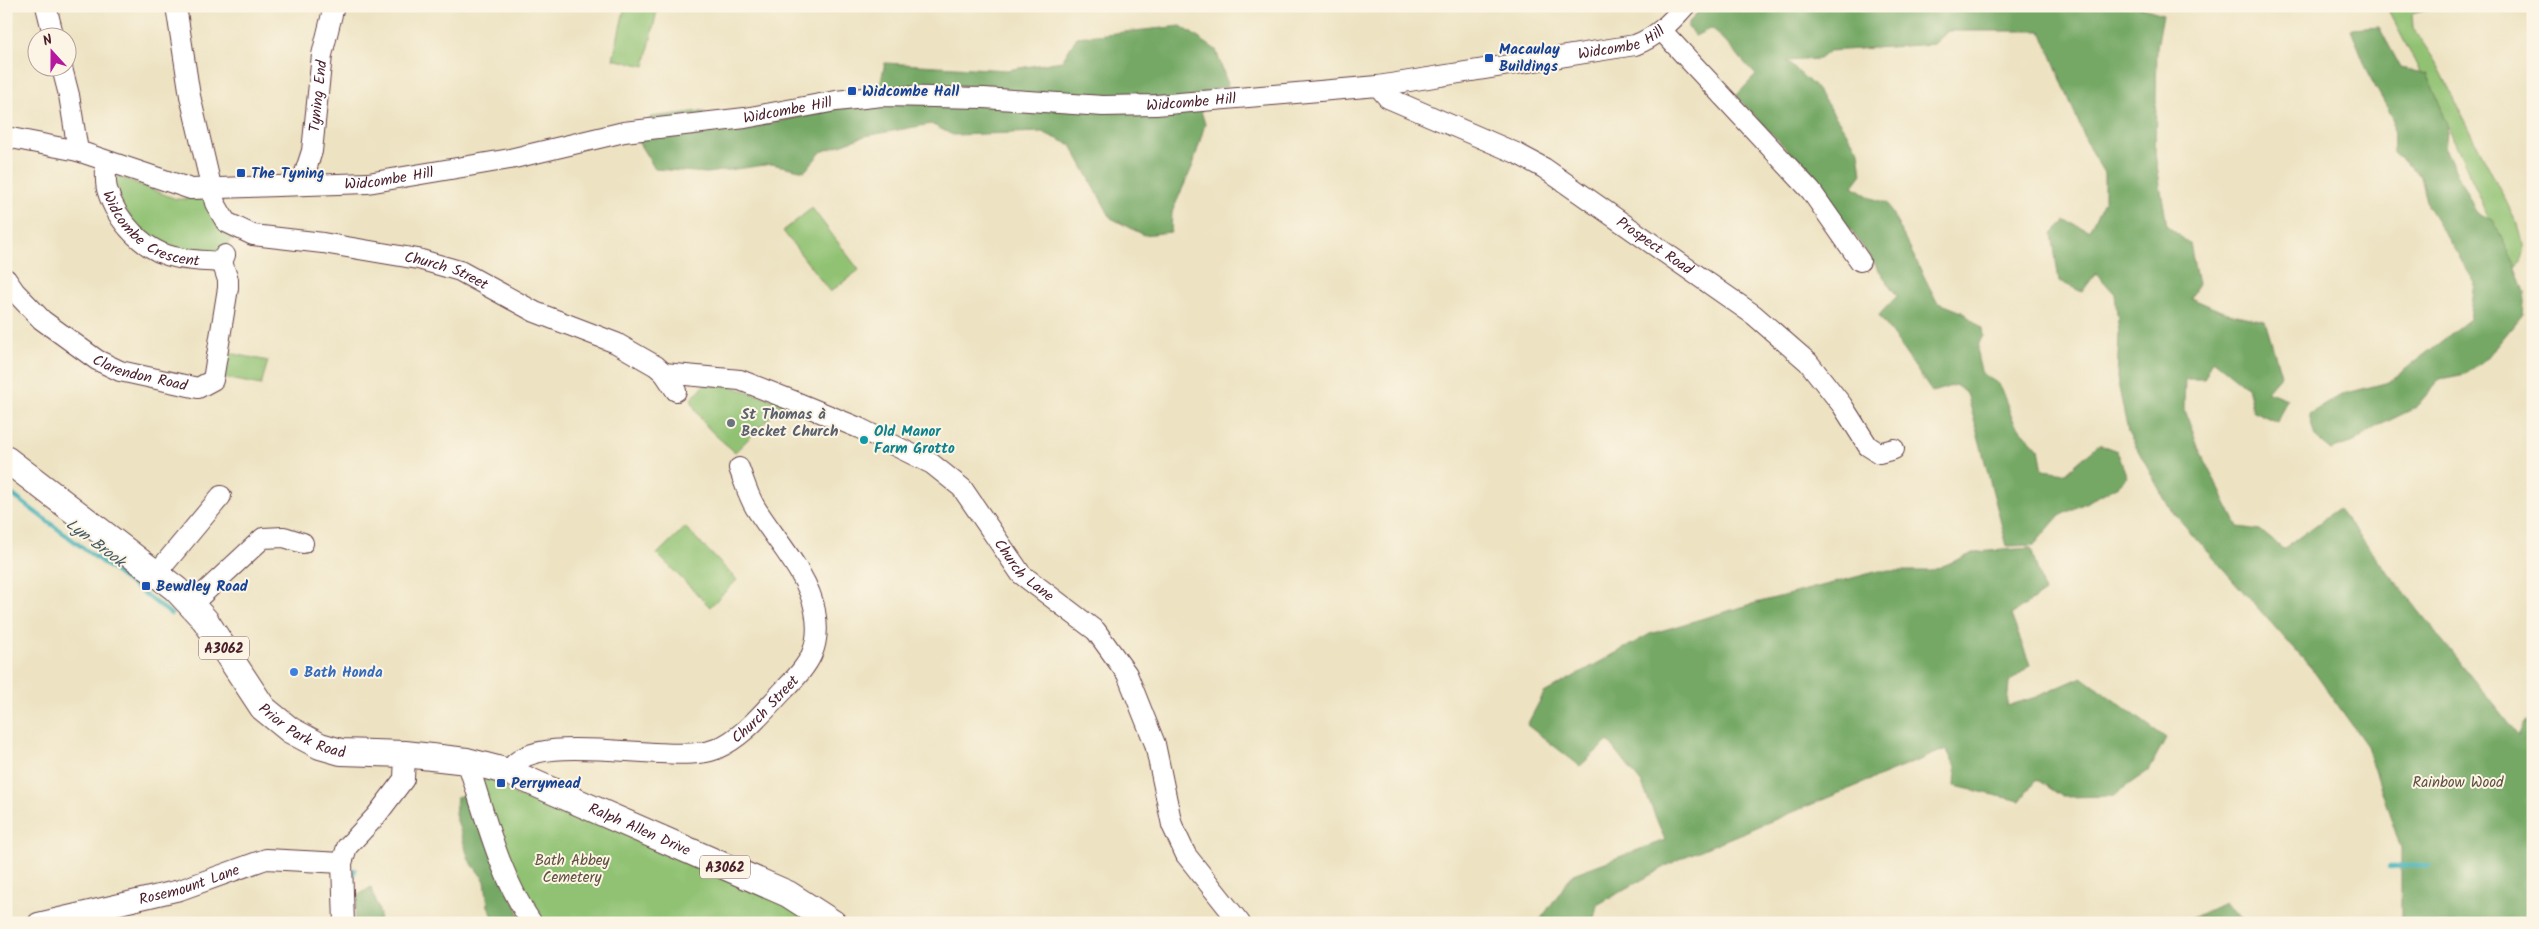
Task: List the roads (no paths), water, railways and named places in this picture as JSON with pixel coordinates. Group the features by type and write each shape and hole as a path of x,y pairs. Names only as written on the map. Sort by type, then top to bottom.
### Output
{"main road":[{"name":"Prior Park Road","path":"6,459 156,574 192,604 205,620 263,708 290,730 320,746 341,752 405,754 467,761"},
{"name":"Ralph Allen Drive","path":"467,761 509,772 788,894 834,923"}],"street":[{"path":"46,6 52,28"},
{"path":"176,6 190,96 212,190"},
{"name":"Tyning End","path":"301,186 312,151 322,54 334,6"},
{"name":"Widcombe Hill","path":"6,137 78,151 174,185 192,189 212,190 385,181 510,159 644,128 745,118 817,104 882,96 984,98 1103,106 1156,105 1378,86 1619,48 1650,39 1662,31 1685,6"},
{"path":"1662,31 1811,191 1860,261"},
{"path":"65,78 70,95 78,151"},
{"name":"Prospect Road","path":"1378,86 1388,98 1516,153 1544,168 1730,298 1754,315 1808,362 1842,406 1868,446 1879,452 1894,449"},
{"name":"Widcombe Crescent","path":"106,162 107,187 116,212 134,234 153,248 177,258 223,258"},
{"name":"Church Street","path":"212,190 219,212 226,222 253,236 323,243 418,259 460,270 535,312 616,343 656,366 664,373 676,391"},
{"name":"Clarendon Road","path":"6,279 15,292 42,320 97,360 120,371 198,388 212,380 228,288 223,258"},
{"name":"Church Lane","path":"664,373 740,380 859,428 932,464 962,488 1021,574 1096,631 1127,674 1155,744 1172,825 1186,855 1240,923"},
{"name":"Church Street","path":"509,772 515,762 525,757 567,748 688,754 716,749 752,723 796,678 814,652 817,636 815,609 806,584 753,505 739,468"},
{"path":"156,574 221,496"},
{"path":"192,604 263,538 284,537 303,543"},
{"path":"344,923 342,863 347,847 376,816 404,779 405,754"},
{"path":"467,761 502,867 521,907 532,923"},
{"name":"Rosemount Lane","path":"38,923 180,890 266,859 342,863"}],"waterway":[{"name":"Lyn Brook","path":"6,490 171,614"},
{"path":"2389,867 2428,865"},
{"name":"Lyn Brook","path":"351,880 355,870"}],"place":[{"name":"Macaulay Buildings","path":"1489,58"},
{"name":"Widcombe Hall","path":"852,91"},
{"name":"The Tyning","path":"241,173"},
{"name":"St Thomas à Becket Church","path":"731,423"},
{"name":"Old Manor Farm Grotto","path":"864,440"},
{"name":"Bewdley Road","path":"146,586"},
{"name":"Bath Honda","path":"294,672"},
{"name":"Perrymead","path":"501,783"}],"park label":[{"name":"Rainbow Wood","path":"2458,782"},
{"name":"Bath Abbey Cemetery","path":"572,868"}]}
